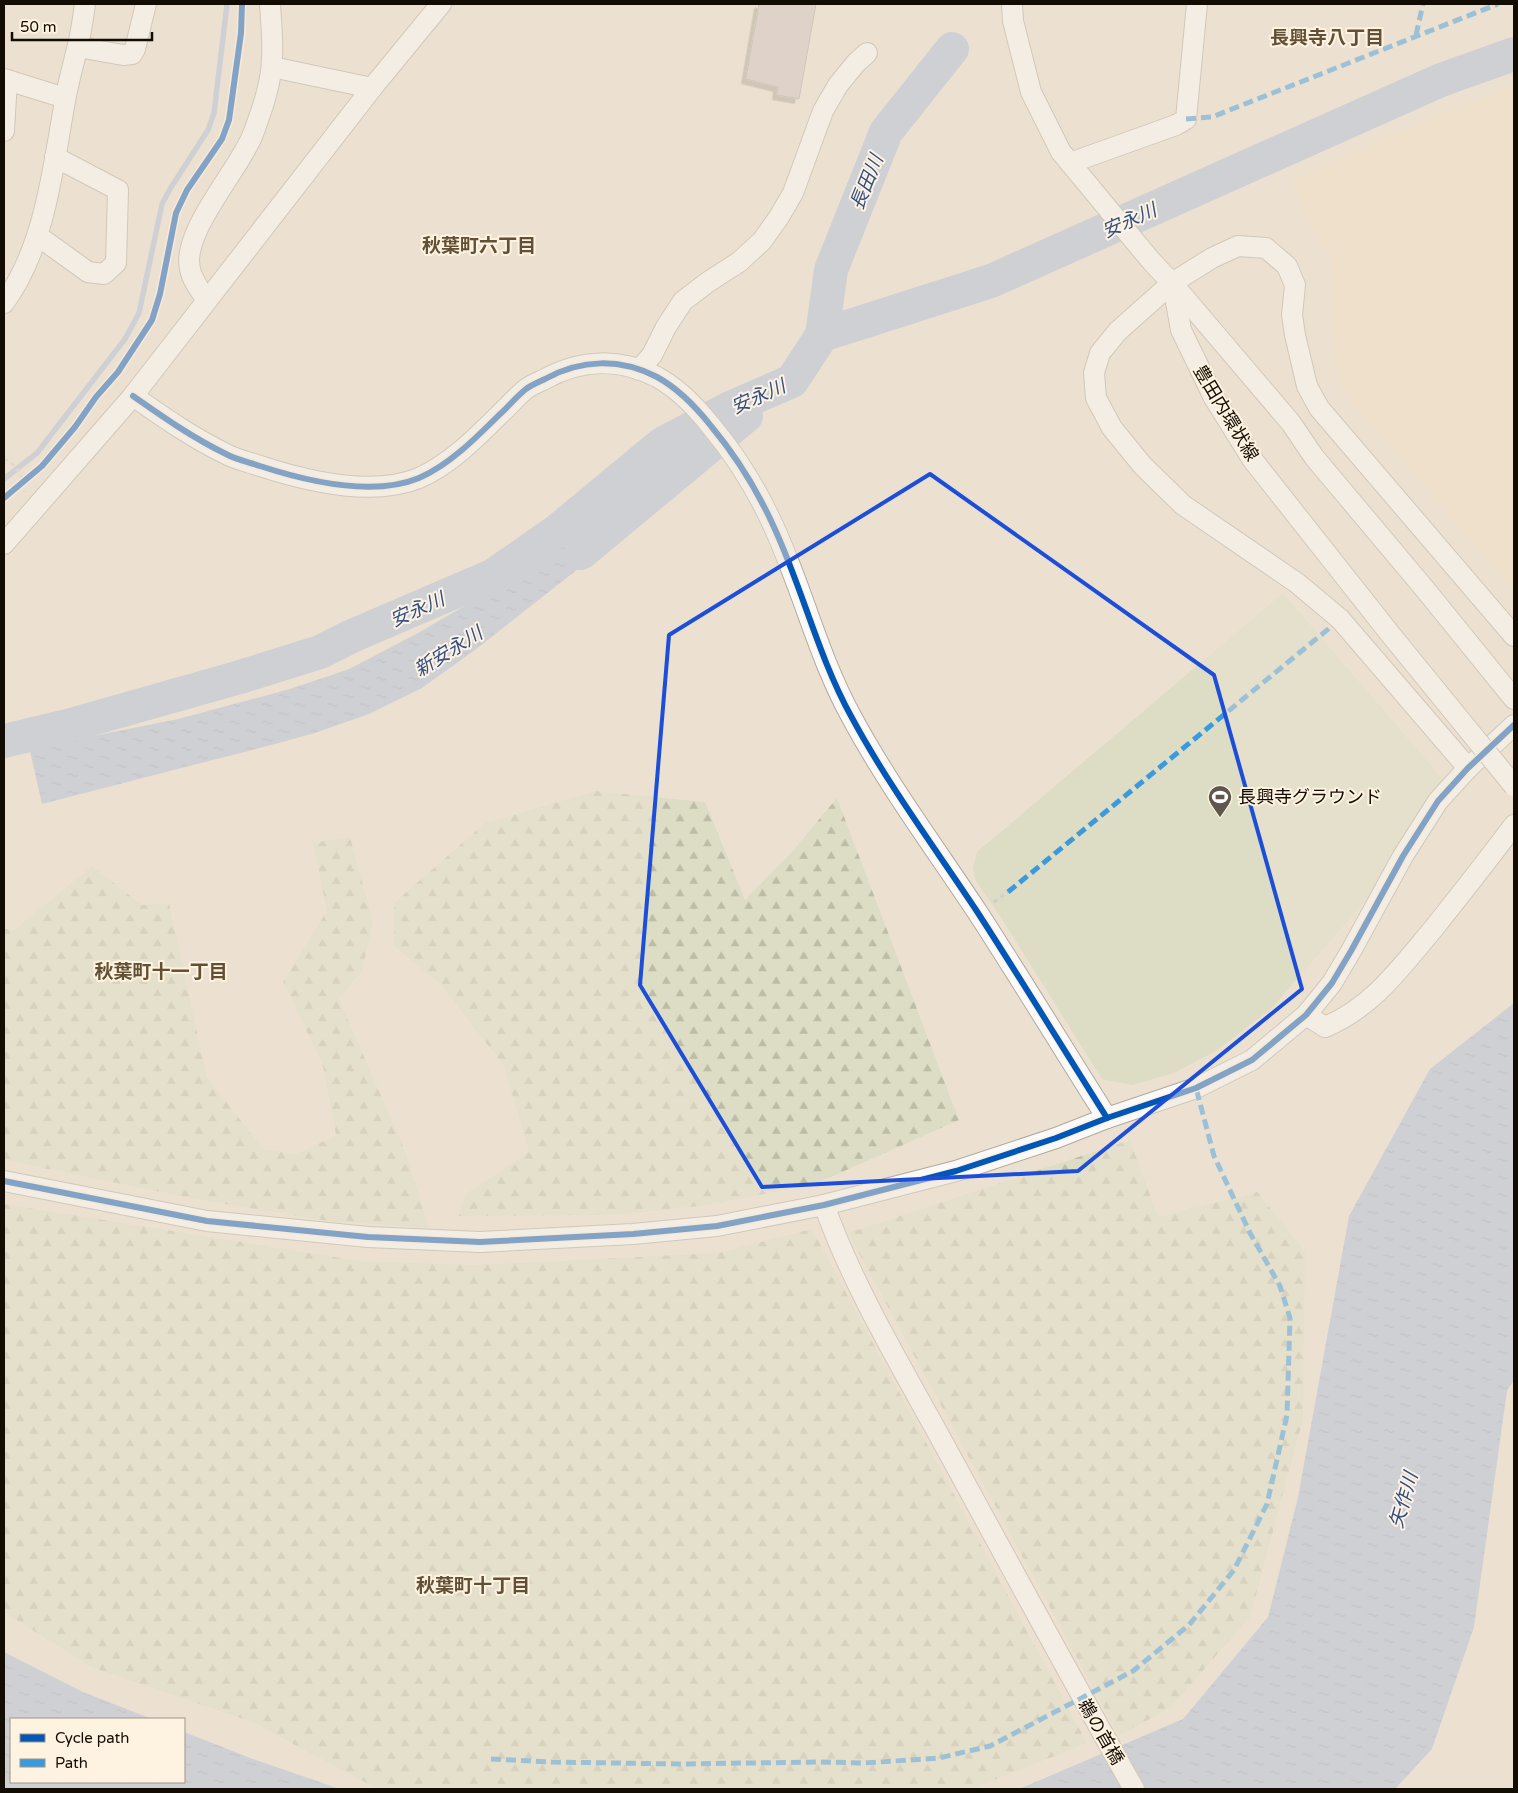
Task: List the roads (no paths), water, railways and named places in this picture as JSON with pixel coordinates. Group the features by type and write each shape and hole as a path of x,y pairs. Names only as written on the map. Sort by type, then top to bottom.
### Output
{"street":[{"path":"4,303 13,290 38,236 55,157 65,98 78,47 85,4"},
{"path":"78,47 123,55 132,54 135,49 146,4"},
{"path":"206,299 195,283 190,269 190,251 202,221 253,136 272,67 270,4"},
{"path":"4,544 133,396 206,299 438,4"},
{"path":"1012,4 1013,21 1031,92 1061,152 1152,262 1291,423 1314,458 1424,588 1514,699"},
{"path":"1070,163 1176,125 1186,119 1197,4"},
{"path":"639,370 652,355 666,327 683,301 739,262 762,241 780,217 793,193 823,111 838,85 856,63 867,54"},
{"path":"272,67 372,88"},
{"path":"4,131 6,80 65,98"},
{"path":"38,236 88,272 104,274 116,263 118,190 55,157"},
{"path":"1468,768 1340,619 1297,583 1183,505 1143,466 1112,428 1096,398 1094,373 1100,353 1118,331 1172,283 1212,258 1238,246 1266,248 1287,266 1295,285 1292,315 1295,335 1307,386 1319,408 1514,636"},
{"name":"豊田内環状線","path":"1172,283 1181,330 1214,398 1252,459 1385,628 1514,786"},
{"path":"133,396 167,421 230,456 282,473 337,485 384,485 417,478 433,470 463,448 527,388 573,366 607,362 639,370 662,380 694,406 732,452 773,524 834,681 850,714 879,764 978,912 1107,1118"},
{"path":"4,1182 207,1221 368,1237 480,1242 633,1234 717,1226 824,1205 956,1171 1196,1088 1252,1060 1306,1016 1332,983 1403,856 1438,801 1468,768 1514,725"},
{"path":"1306,1016 1325,1027 1341,1020 1384,988 1463,892 1514,825"},
{"name":"鵜の首橋","path":"824,1205 835,1234 868,1305 1069,1675 1134,1789"}],"water":[{"path":"583,522 634,525 475,650 422,688 369,714 315,733 42,804 30,751 63,742 178,719 290,689 349,669 418,633 490,591"},
{"name":"矢作川","path":"1514,1003 1514,1380 1507,1391 1474,1627 1432,1749 1395,1789 1019,1789 1183,1719 1268,1617 1298,1497 1349,1216 1430,1069"},
{"path":"4,1652 83,1692 149,1718 10,1718 10,1783 185,1783 185,1732 253,1759 340,1789 4,1789"}],"waterway":[{"path":"4,479 37,453 125,339 139,313 162,204 208,130 214,113 227,4"},
{"name":"長田川","path":"822,335 831,270 886,132 952,49"},
{"name":"安永川","path":"4,741 67,726 240,677 320,652 352,636 494,575 557,531 662,444 730,408 792,381 822,335 991,281 1441,80 1514,54"},
{"name":"新安永川","path":"581,553 746,416"}],"place":[{"name":"長興寺グラウンド","path":"1220,818"}],"district":[{"name":"長興寺八丁目","path":"1327,37"},
{"name":"秋葉町六丁目","path":"479,245"},
{"name":"秋葉町十一丁目","path":"161,971"},
{"name":"秋葉町十丁目","path":"473,1585"}]}
